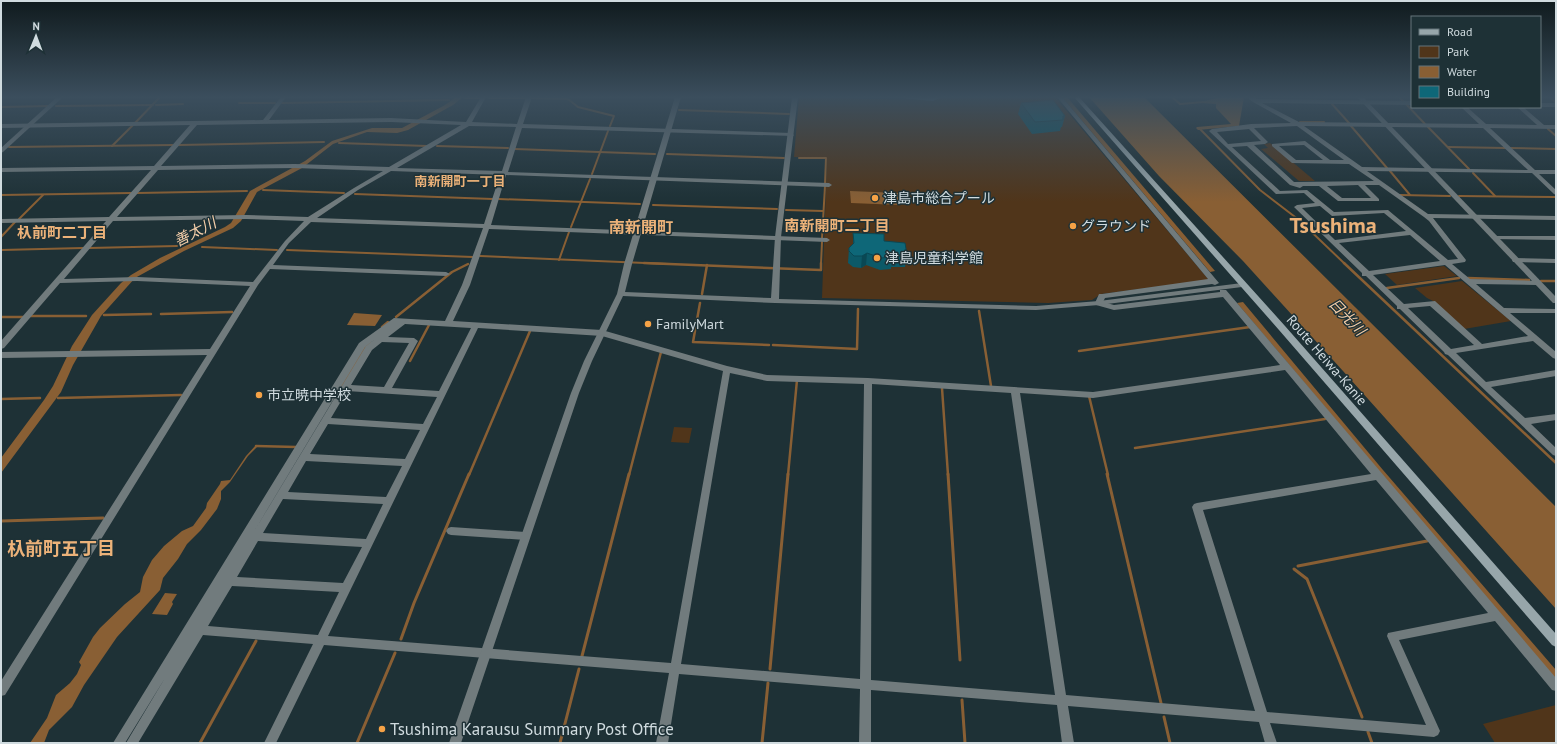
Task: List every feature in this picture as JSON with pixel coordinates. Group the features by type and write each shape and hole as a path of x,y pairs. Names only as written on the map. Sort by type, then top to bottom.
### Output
{"main road":[{"name":"Route Heiwa-Kanie","path":"1106,132 1282,328 1556,642"}],"street":[{"path":"1,151 23,132"},
{"path":"1,346 187,132"},
{"path":"1,691 255,284 287,242 309,220 356,189 455,132"},
{"path":"448,324 466,285 517,132"},
{"path":"455,743 574,393 621,294 667,132"},
{"path":"689,132 791,135"},
{"path":"775,301 778,238 791,132"},
{"path":"1088,132 1215,282 1102,296 1099,304"},
{"path":"1213,132 1278,193 1305,191"},
{"path":"1228,146 1266,141 1255,132"},
{"path":"1310,132 1332,146 1431,220 1463,260 1365,274"},
{"path":"1393,132 1556,301"},
{"path":"1491,132 1556,193"},
{"path":"1329,162 1305,143 1274,145 1294,162 1329,162 1352,162"},
{"path":"1249,144 1292,184 1380,182"},
{"path":"1,170 307,166 829,185"},
{"path":"1361,169 1556,172"},
{"path":"1320,183 1340,200 1377,200 1358,183"},
{"path":"1297,184 1332,214 1386,211 1556,356"},
{"path":"1321,204 1297,208 1334,242 1365,274 1556,453"},
{"path":"1426,216 1556,218"},
{"path":"1,221 246,217 828,240"},
{"path":"1334,242 1410,233"},
{"path":"1495,238 1556,238"},
{"path":"1516,260 1556,261"},
{"path":"268,267 446,274"},
{"path":"58,281 137,279 255,284"},
{"path":"1468,281 1537,283"},
{"path":"621,294 775,301 1036,308 1099,304 1242,285"},
{"path":"1099,304 1114,308 1224,293 1556,686"},
{"path":"1400,307 1432,303 1481,347"},
{"path":"1502,310 1556,311"},
{"path":"132,743 194,630 362,345 394,321 602,333 727,369 767,378 868,381 1093,395 1287,366"},
{"path":"119,743 194,630 229,581 369,348 403,321"},
{"path":"270,743 476,325"},
{"path":"1448,352 1534,338"},
{"path":"381,339 414,341 387,390"},
{"path":"1,355 212,352"},
{"path":"662,743 727,369"},
{"path":"1484,386 1556,373"},
{"path":"865,743 868,381"},
{"path":"345,388 442,394"},
{"path":"1016,390 1068,743"},
{"path":"1523,422 1556,417"},
{"path":"325,421 425,427"},
{"path":"304,457 407,463"},
{"path":"1271,743 1197,507 1378,476"},
{"path":"281,494 388,501"},
{"path":"451,531 526,536"},
{"path":"256,537 368,543"},
{"path":"229,581 346,588"},
{"path":"194,630 1434,731 1392,636 1497,616"}],"green space":[{"path":"796,132 1084,132 1209,280 1101,294 1092,300 1048,303 822,298 827,158 794,157"},
{"path":"1270,143 1315,181 1299,181 1261,149 1268,148 1264,144"},
{"path":"1444,266 1457,276 1397,285 1385,274"},
{"path":"1462,281 1511,321 1464,329 1433,301 1415,288"},
{"path":"674,427 692,428 689,443 671,442"},
{"path":"1556,705 1556,743 1495,743 1483,724"}],"water":[{"path":"361,132 402,132 397,133 367,132 333,144 302,168 257,192 241,221 233,228 184,251 135,278 101,316 73,365 61,392 1,473 1,458 53,386 72,346 92,315 121,283 131,275 160,258 231,223 250,191 305,161 332,141"},
{"path":"1091,132 1097,132 1215,271 1210,272"},
{"name":"日光川","path":"1120,132 1179,132 1556,507 1556,609 1243,261 1159,176"},
{"name":"津島市総合プール","path":"850,191 899,193 900,205 851,203"},
{"path":"1243,302 1383,470 1556,670 1556,681 1237,303"},
{"path":"354,313 382,315 375,326 347,325"},
{"path":"256,445 259,445 248,456 230,482 221,491 221,499 217,509 201,530 187,544 178,559 163,578 160,590 117,637 84,685 72,707 49,730 44,743 30,743 47,718 56,695 70,683 77,674 81,665 79,662 93,637 100,628 125,604 140,592 143,577 152,560 164,546 182,531 193,526 206,508 207,503 221,481 230,480 246,456"},
{"path":"165,593 177,594 167,615 152,614"}],"building":[{"path":"853,233 884,234 884,241 905,243 907,255 892,255 892,257 881,258 867,253 862,256 854,256 849,251 849,248 854,243"}],"waterway":[{"path":"112,146 126,132"},
{"path":"600,152 608,132"},
{"path":"1203,132 1260,190 1299,220 1345,264"},
{"path":"1356,132 1387,168"},
{"path":"1433,132 1469,169"},
{"path":"1551,132 1556,136"},
{"path":"179,145 324,142"},
{"path":"339,143 427,146"},
{"path":"112,146 173,145"},
{"path":"9,147 112,146"},
{"path":"437,146 508,148"},
{"path":"1448,147 1505,148"},
{"path":"1511,148 1556,149"},
{"path":"515,149 600,152"},
{"path":"592,174 600,152"},
{"path":"600,152 655,154"},
{"path":"667,154 784,158"},
{"path":"799,158 826,158 825,184"},
{"path":"1390,171 1410,195"},
{"path":"1473,173 1495,196"},
{"path":"581,202 590,179"},
{"path":"822,238 825,186"},
{"path":"263,190 344,193"},
{"path":"137,193 247,191"},
{"path":"1,195 131,193"},
{"path":"355,194 493,199"},
{"path":"19,219 43,195"},
{"path":"1400,195 1450,196"},
{"path":"1459,196 1556,197"},
{"path":"499,199 581,202"},
{"path":"571,227 581,202"},
{"path":"581,202 640,204"},
{"path":"653,205 777,209"},
{"path":"786,210 823,211"},
{"path":"1,237 15,222"},
{"path":"559,259 569,232"},
{"path":"821,264 822,242"},
{"name":"善太川","path":"89,248 177,246"},
{"path":"202,247 277,250"},
{"path":"1,250 83,248"},
{"path":"287,250 473,257"},
{"path":"480,256 559,259"},
{"path":"559,259 665,264"},
{"path":"644,263 665,264"},
{"path":"1344,263 1556,463"},
{"path":"396,317 452,272 468,264"},
{"path":"665,264 707,265"},
{"path":"665,264 669,264"},
{"path":"707,265 821,270 821,264"},
{"path":"702,294 707,265"},
{"path":"1387,288 1459,278"},
{"path":"1468,278 1529,280"},
{"path":"1541,281 1556,281"},
{"path":"700,303 693,342 769,345"},
{"path":"773,345 857,349 858,309"},
{"path":"979,311 991,386"},
{"path":"161,314 232,312"},
{"path":"104,315 151,314"},
{"path":"29,316 86,316"},
{"path":"1,317 23,317"},
{"path":"382,327 388,322"},
{"path":"410,361 429,325"},
{"path":"1079,351 1250,327"},
{"path":"469,475 530,331"},
{"path":"342,385 366,346 370,343"},
{"path":"629,475 661,352"},
{"path":"788,475 797,380"},
{"path":"942,388 948,475"},
{"path":"58,398 181,395"},
{"path":"1089,396 1108,475"},
{"path":"1,399 40,398"},
{"path":"1135,448 1325,419"},
{"path":"256,446 296,447"},
{"path":"401,639 414,603 469,474"},
{"path":"582,656 629,474"},
{"path":"770,669 788,474"},
{"path":"948,474 960,660"},
{"path":"1107,474 1161,703"},
{"path":"1,521 103,518"},
{"path":"1298,566 1427,541"},
{"path":"1294,569 1307,579 1362,717"},
{"path":"200,743 256,641"},
{"path":"357,743 395,653"},
{"path":"560,743 579,669"},
{"path":"762,743 768,683"},
{"path":"962,700 965,743"},
{"path":"1164,717 1170,743"},
{"path":"1368,732 1372,743"}],"place":[{"name":"津島市総合プール","path":"875,198"},
{"name":"グラウンド","path":"1073,226"},
{"name":"津島児童科学館","path":"877,258"},
{"name":"FamilyMart","path":"648,324"},
{"name":"市立暁中学校","path":"259,395"},
{"name":"Tsushima Karausu Summary Post Office","path":"382,729"}],"district":[{"name":"南新開町一丁目","path":"460,181"},
{"name":"Tsushima","path":"1333,225"},
{"name":"南新開町二丁目","path":"837,226"},
{"name":"南新開町","path":"641,227"},
{"name":"杁前町二丁目","path":"62,233"},
{"name":"杁前町五丁目","path":"61,549"}]}
